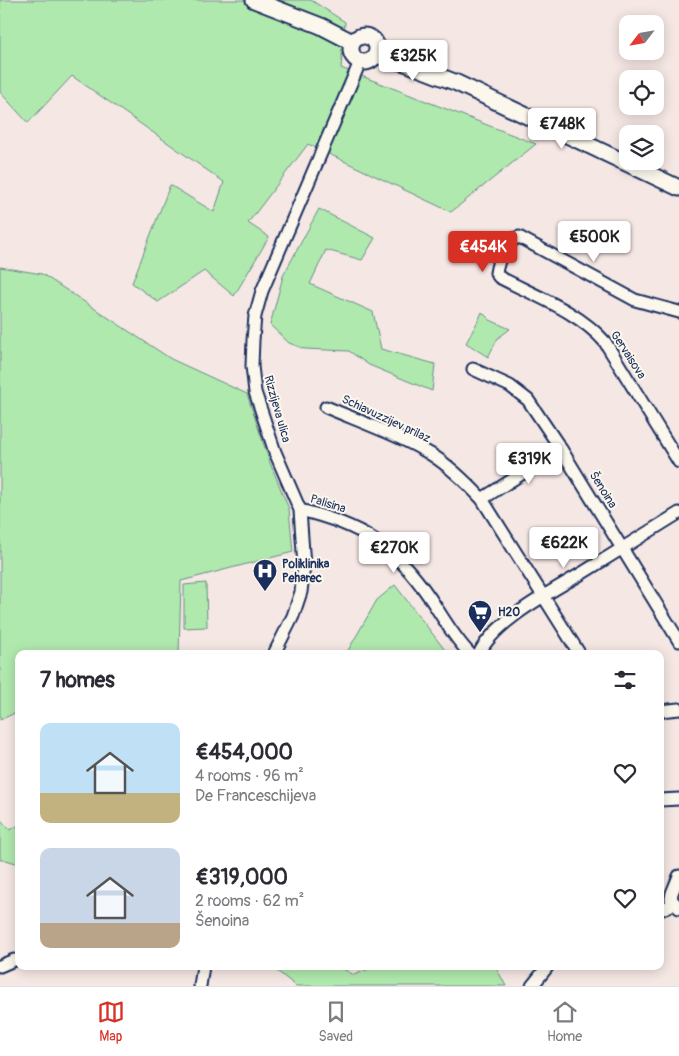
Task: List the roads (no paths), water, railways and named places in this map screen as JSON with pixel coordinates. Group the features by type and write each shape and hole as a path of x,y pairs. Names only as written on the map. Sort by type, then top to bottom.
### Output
{"main road":[{"path":"254,0 321,26 352,42"},
{"path":"360,36 370,37 377,45 376,56 368,62 360,62 351,53 352,42 360,36"},
{"path":"376,56 405,63 457,84 679,188"}],"street":[{"name":"Rizzijeva ulica","path":"276,650 293,616 301,592 304,566 300,510 275,452 255,392 252,366 255,316 262,292 360,62"},
{"name":"Gervaisova","path":"679,312 635,300 519,237 513,239 508,244 496,273 499,277 576,317 596,332 605,342 679,462"},
{"name":"Šenoina","path":"473,369 522,393 543,420 679,641"},
{"name":"Schiavuzzijev prilaz","path":"326,407 416,446 434,456 467,483 482,499 577,650"},
{"path":"482,499 561,449"},
{"name":"Palisina","path":"300,510 354,527 392,553 428,595 466,650"},
{"path":"481,650 508,621 679,513"},
{"path":"664,711 679,709"},
{"path":"664,800 679,799"},
{"path":"664,909 677,906 671,899 679,876"},
{"path":"0,966 14,960"},
{"path":"200,986 202,970"},
{"path":"532,986 545,970"}],"place":[{"name":"Poliklinika Peharec","path":"265,592"},
{"name":"H2O","path":"480,633"}]}
